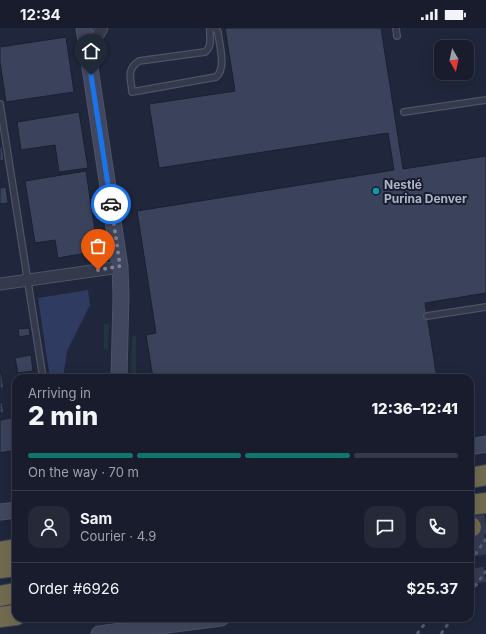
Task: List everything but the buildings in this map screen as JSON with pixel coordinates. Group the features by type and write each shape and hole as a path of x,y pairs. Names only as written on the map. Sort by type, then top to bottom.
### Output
{"highway":[{"path":"474,477 486,475"},
{"path":"474,504 486,503"},
{"path":"0,552 12,550"},
{"path":"0,568 12,566"},
{"path":"0,596 12,594"},
{"path":"0,617 12,616"}],"main road":[{"path":"84,28 120,266 121,296 119,374"},
{"path":"474,446 486,444"},
{"path":"0,512 12,510"},
{"path":"99,634 168,622"}],"street":[{"path":"89,62 94,43 102,28"},
{"path":"0,284 120,266"}],"lane":[{"path":"210,28 209,34 211,45 206,52 139,61 133,65 130,72 132,92 216,78 220,75 222,67 218,32 215,28"},
{"path":"396,28 397,36"},
{"path":"404,112 486,100"},
{"path":"0,104 42,374"},
{"path":"427,316 486,307"}],"shaded area":[{"path":"104,324 109,324 108,350 104,349"},
{"path":"132,336 136,336 136,374 131,374"}],"water":[{"path":"88,290 90,305 67,351 64,374 49,374 38,298"}],"tunnel":[{"path":"474,526 486,524"},
{"path":"474,546 486,544"},
{"path":"474,576 486,574"}],"railway":[{"path":"474,556 486,539"},
{"path":"474,588 486,571"},
{"path":"417,634 426,622"},
{"path":"441,634 449,622"}],"way so far":[{"path":"98,270 120,266 111,204"}],"place":[{"name":"Nestlé Purina Denver","path":"376,191"}],"route":[{"path":"91,75 111,204"}]}
